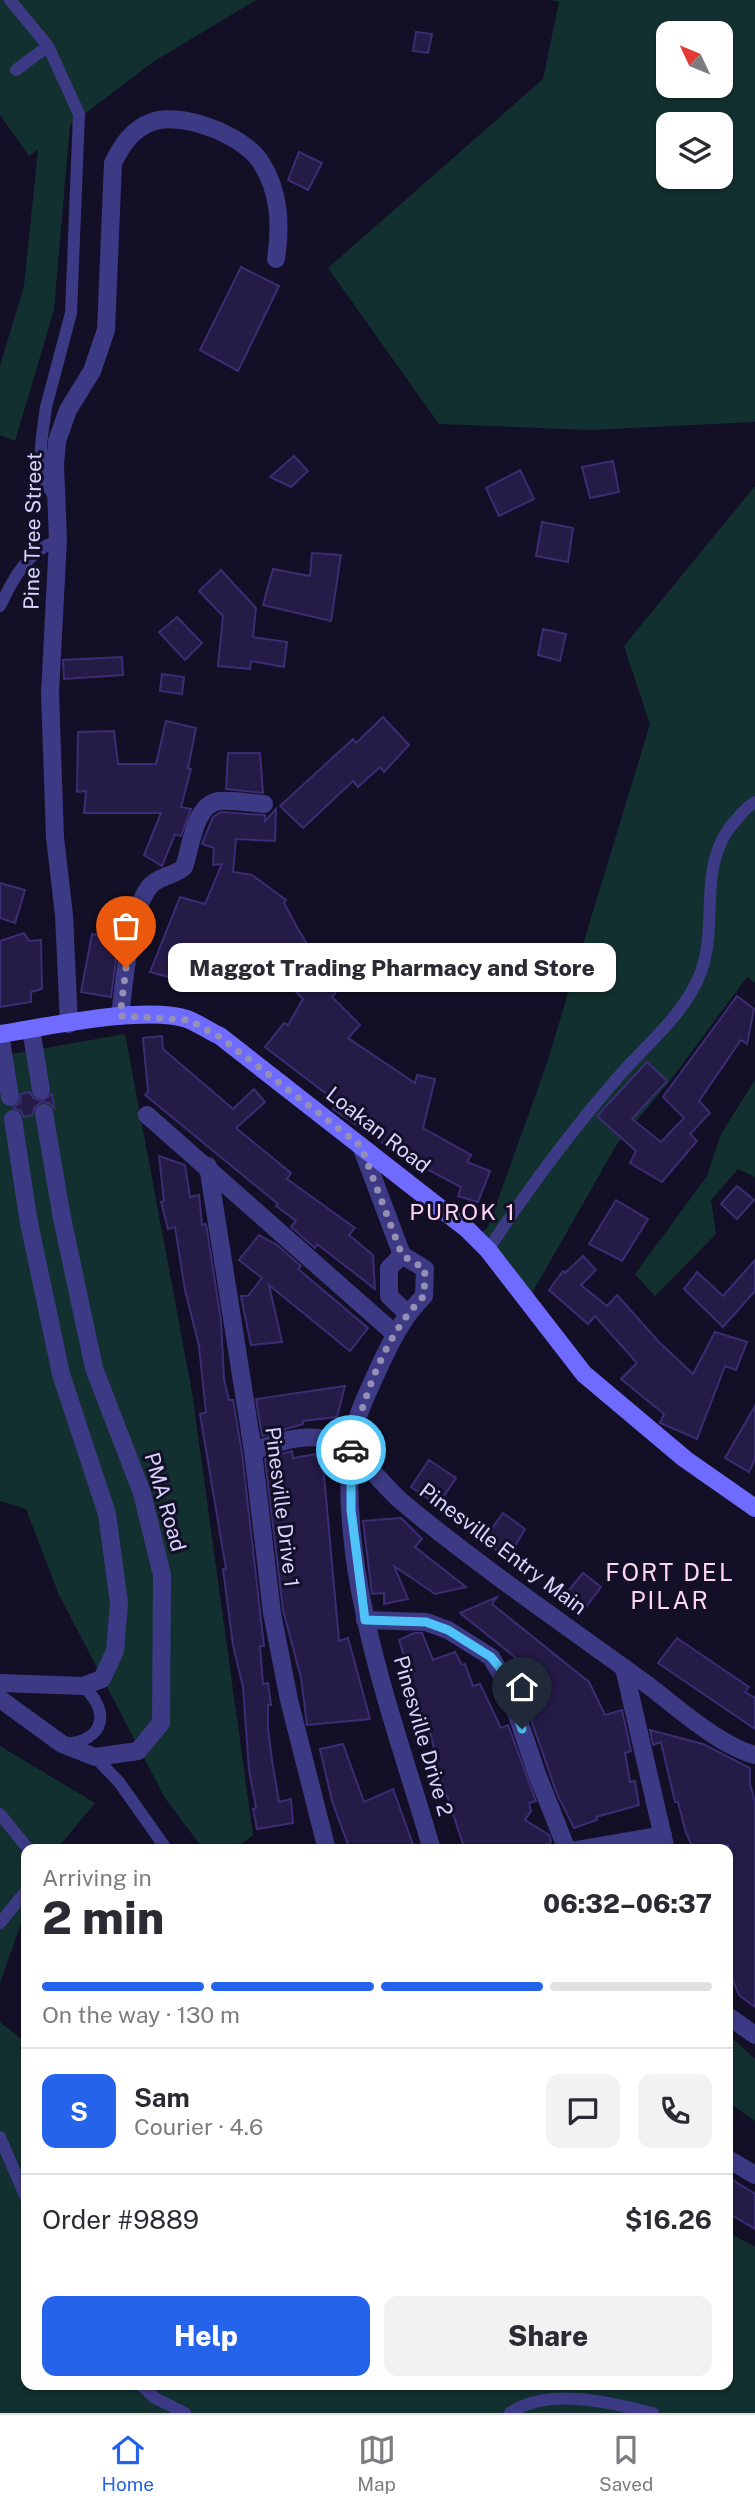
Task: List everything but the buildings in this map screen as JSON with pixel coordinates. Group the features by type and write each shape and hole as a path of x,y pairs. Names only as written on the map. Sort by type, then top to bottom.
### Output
{"main road":[{"name":"Loakan Road","path":"0,1034 120,1016 189,1020 220,1037 460,1223 488,1250 584,1374 685,1459 755,1508"}],"street":[{"name":"Pine Tree Street","path":"69,1024 64,915 55,837 50,694 58,540 55,465 57,441 68,410 92,371 106,330 113,163 125,139 153,121 190,121 232,137 259,159 274,189 281,228 276,259"},
{"path":"120,1016 130,944 148,889 154,881 184,867 194,831 207,807 218,801 264,804"},
{"path":"31,1029 41,1090"},
{"path":"0,1034 10,1097"},
{"name":"PMA Road","path":"0,1699 62,1744 95,1757 138,1751 161,1723 162,1575 142,1493 94,1368 57,1192 44,1113"},
{"path":"147,1115 208,1166 395,1334"},
{"path":"0,1683 83,1686 102,1679 115,1651 118,1603 107,1514 61,1374 25,1199 13,1119"},
{"path":"361,1146 402,1255 425,1269 424,1296 407,1313 388,1296 388,1268 402,1255"},
{"name":"Pinesville Drive 1","path":"208,1166 253,1451 272,1613 289,1700 325,1844"},
{"path":"25,1199 57,1192"},
{"name":"Pinesville Drive 2","path":"407,1313 362,1405 350,1452 351,1510 365,1620 430,1844"},
{"name":"Pinesville Entry Main","path":"253,1451 289,1439 312,1437 335,1442 350,1452 402,1501 624,1668 709,1731 755,1755"},
{"path":"365,1620 426,1622 448,1630 491,1657 506,1683 565,1844"},
{"path":"624,1668 664,1843"},
{"path":"733,2020 755,2035"},
{"path":"733,2162 755,2175"}],"lane":[{"path":"10,0 48,46 79,114 71,313 46,407 41,444 41,475 58,502"},
{"path":"16,70 48,46"},
{"path":"0,606 20,568 41,547 58,540"},
{"path":"488,1250 543,1168 618,1077 666,1026 695,985 707,952 712,863 724,832 755,802"},
{"path":"62,1744 83,1742 97,1731 101,1714 98,1700 83,1686"},
{"path":"95,1757 119,1782 163,1844"},
{"path":"0,1814 24,1844"},
{"path":"0,1923 21,1897"},
{"path":"0,2137 21,2186"},
{"path":"146,2390 155,2398 185,2413"},
{"path":"510,2413 525,2403 558,2399 613,2404 653,2413"}],"green space":[{"path":"0,0 256,0 153,62 70,125 54,310 15,441 0,435 0,366 24,286 38,150 29,156 0,115"},
{"path":"550,0 755,0 755,422 590,430 439,424 328,268 543,79 559,2"},
{"path":"755,486 755,983 747,977 673,1077 617,1144 531,1295 481,1233 488,1227 546,1066 650,724 624,646"},
{"path":"125,1034 192,1392 253,1835 242,1844 200,1844 165,1798 59,1595 26,1509 0,1501 0,1056"},
{"path":"755,1080 755,1177 738,1169 711,1200 716,1234 655,1296 635,1274 707,1176 721,1134"},
{"path":"0,1746 95,1803 61,1844 21,1844 21,1923 0,1983"},
{"path":"0,2022 21,2039 21,2390 733,2390 733,2235 755,2247 755,2413 0,2413"},
{"path":"733,2039 755,2059 755,2121 733,2106"}],"way so far":[{"path":"126,968 120,1016 178,1017 189,1020 220,1037 361,1146 402,1255 425,1269 424,1296 407,1313 395,1334 362,1405 351,1450"}],"place":[{"name":"Maggot Trading Pharmacy and Store","path":"126,968"}],"district":[{"name":"PUROK 1","path":"463,1212"},
{"name":"FORT DEL PILAR","path":"670,1587"}],"route":[{"path":"351,1450 351,1510 365,1620 426,1622 448,1630 491,1657 500,1668 522,1729"}]}
